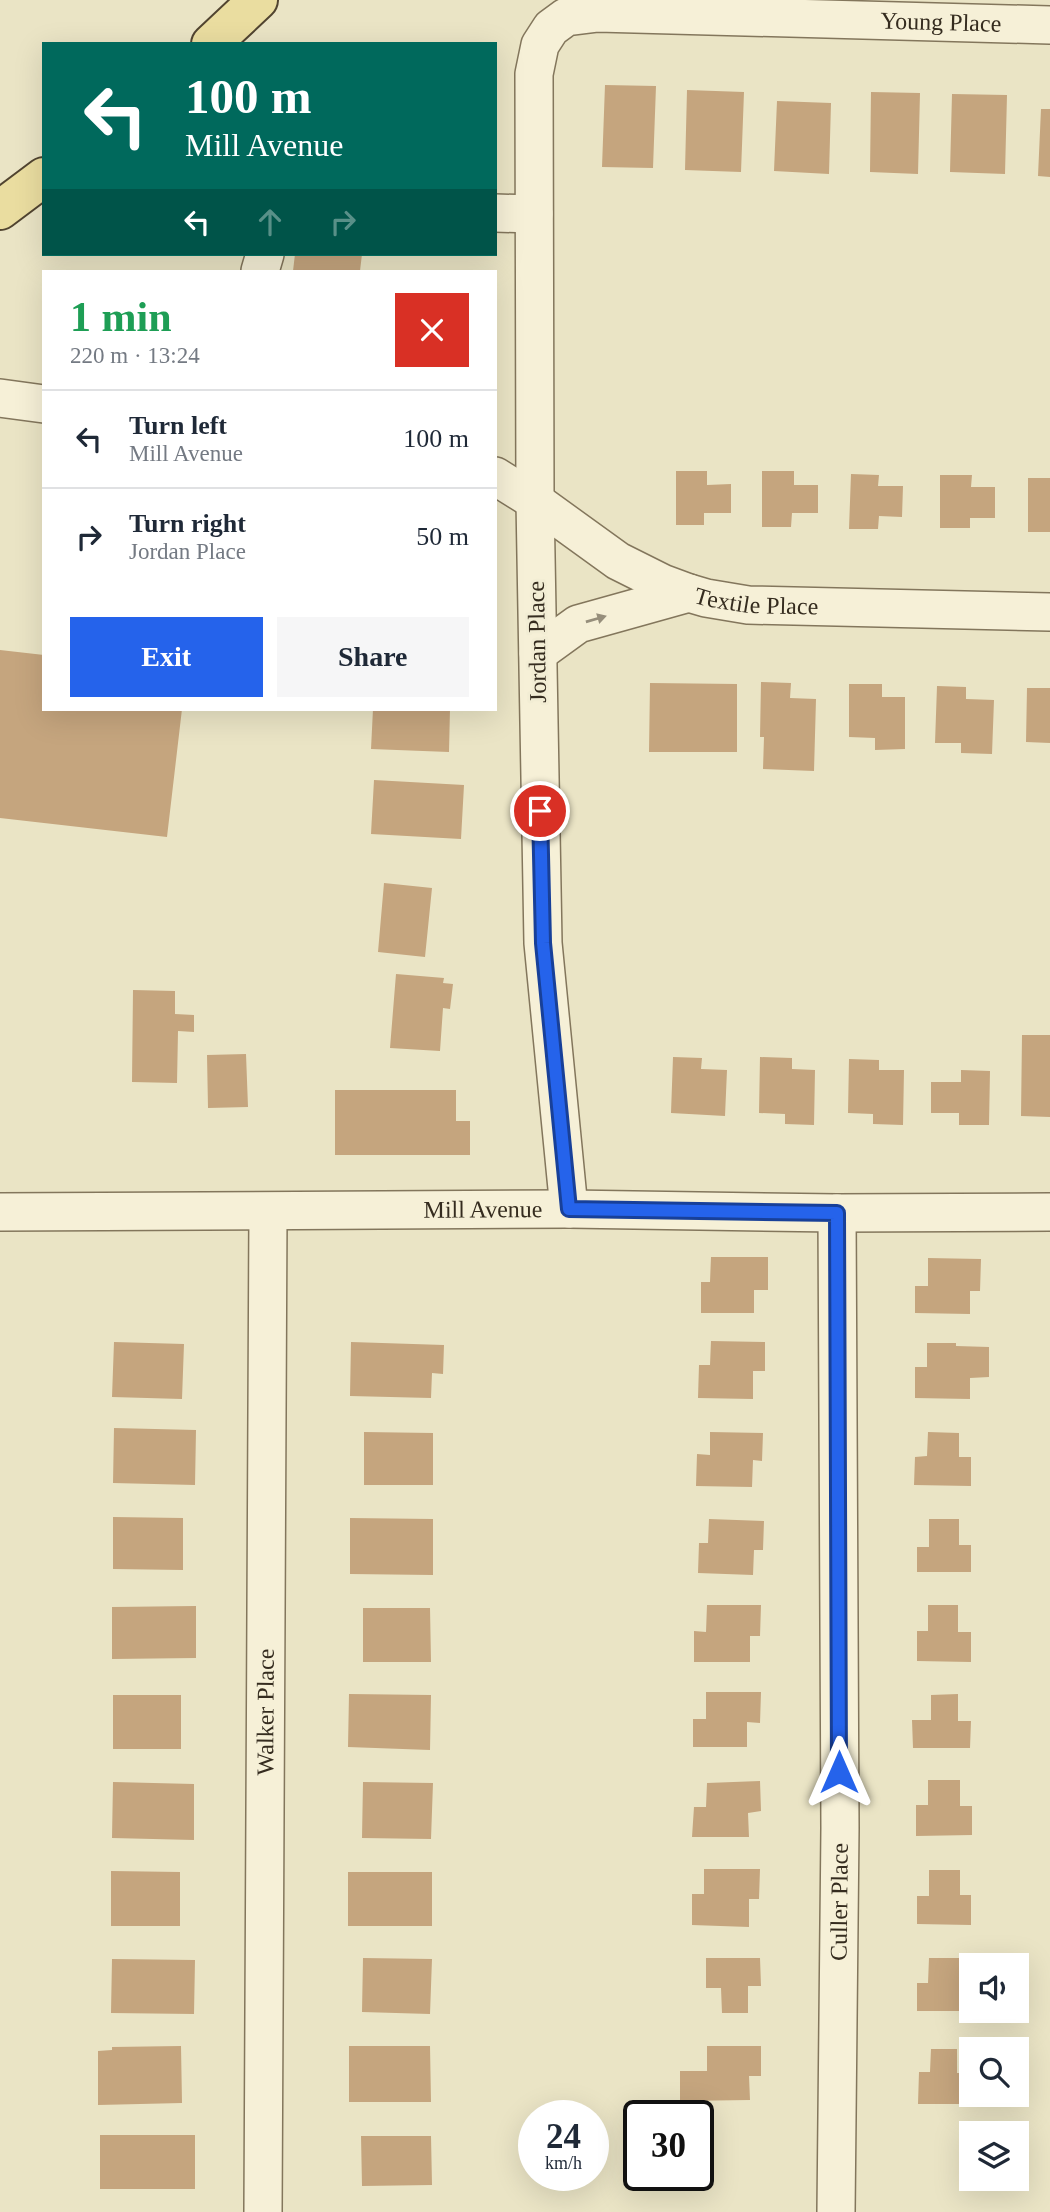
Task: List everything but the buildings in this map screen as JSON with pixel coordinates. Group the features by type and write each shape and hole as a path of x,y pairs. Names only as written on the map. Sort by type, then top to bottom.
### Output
{"main road":[{"path":"213,42 258,0"},
{"path":"0,210 42,178"}],"street":[{"name":"Young Place","path":"534,74 540,45 551,28 566,17 598,13 1050,24"},
{"name":"Jordan Place","path":"534,74 535,501 543,943 569,1209"},
{"path":"497,213 534,214"},
{"path":"0,398 42,404"},
{"name":"Textile Place","path":"497,477 618,561 663,583 706,598 748,605 1050,612"},
{"path":"538,653 578,624 689,593"},
{"name":"Mill Avenue","path":"0,1212 569,1209 837,1213 1050,1212"},
{"name":"Walker Place","path":"263,2212 268,1212"},
{"name":"Culler Place","path":"836,2212 840,1828 837,1213"}],"route":[{"path":"540,811 543,943 569,1209 837,1213 839,1772"}]}
